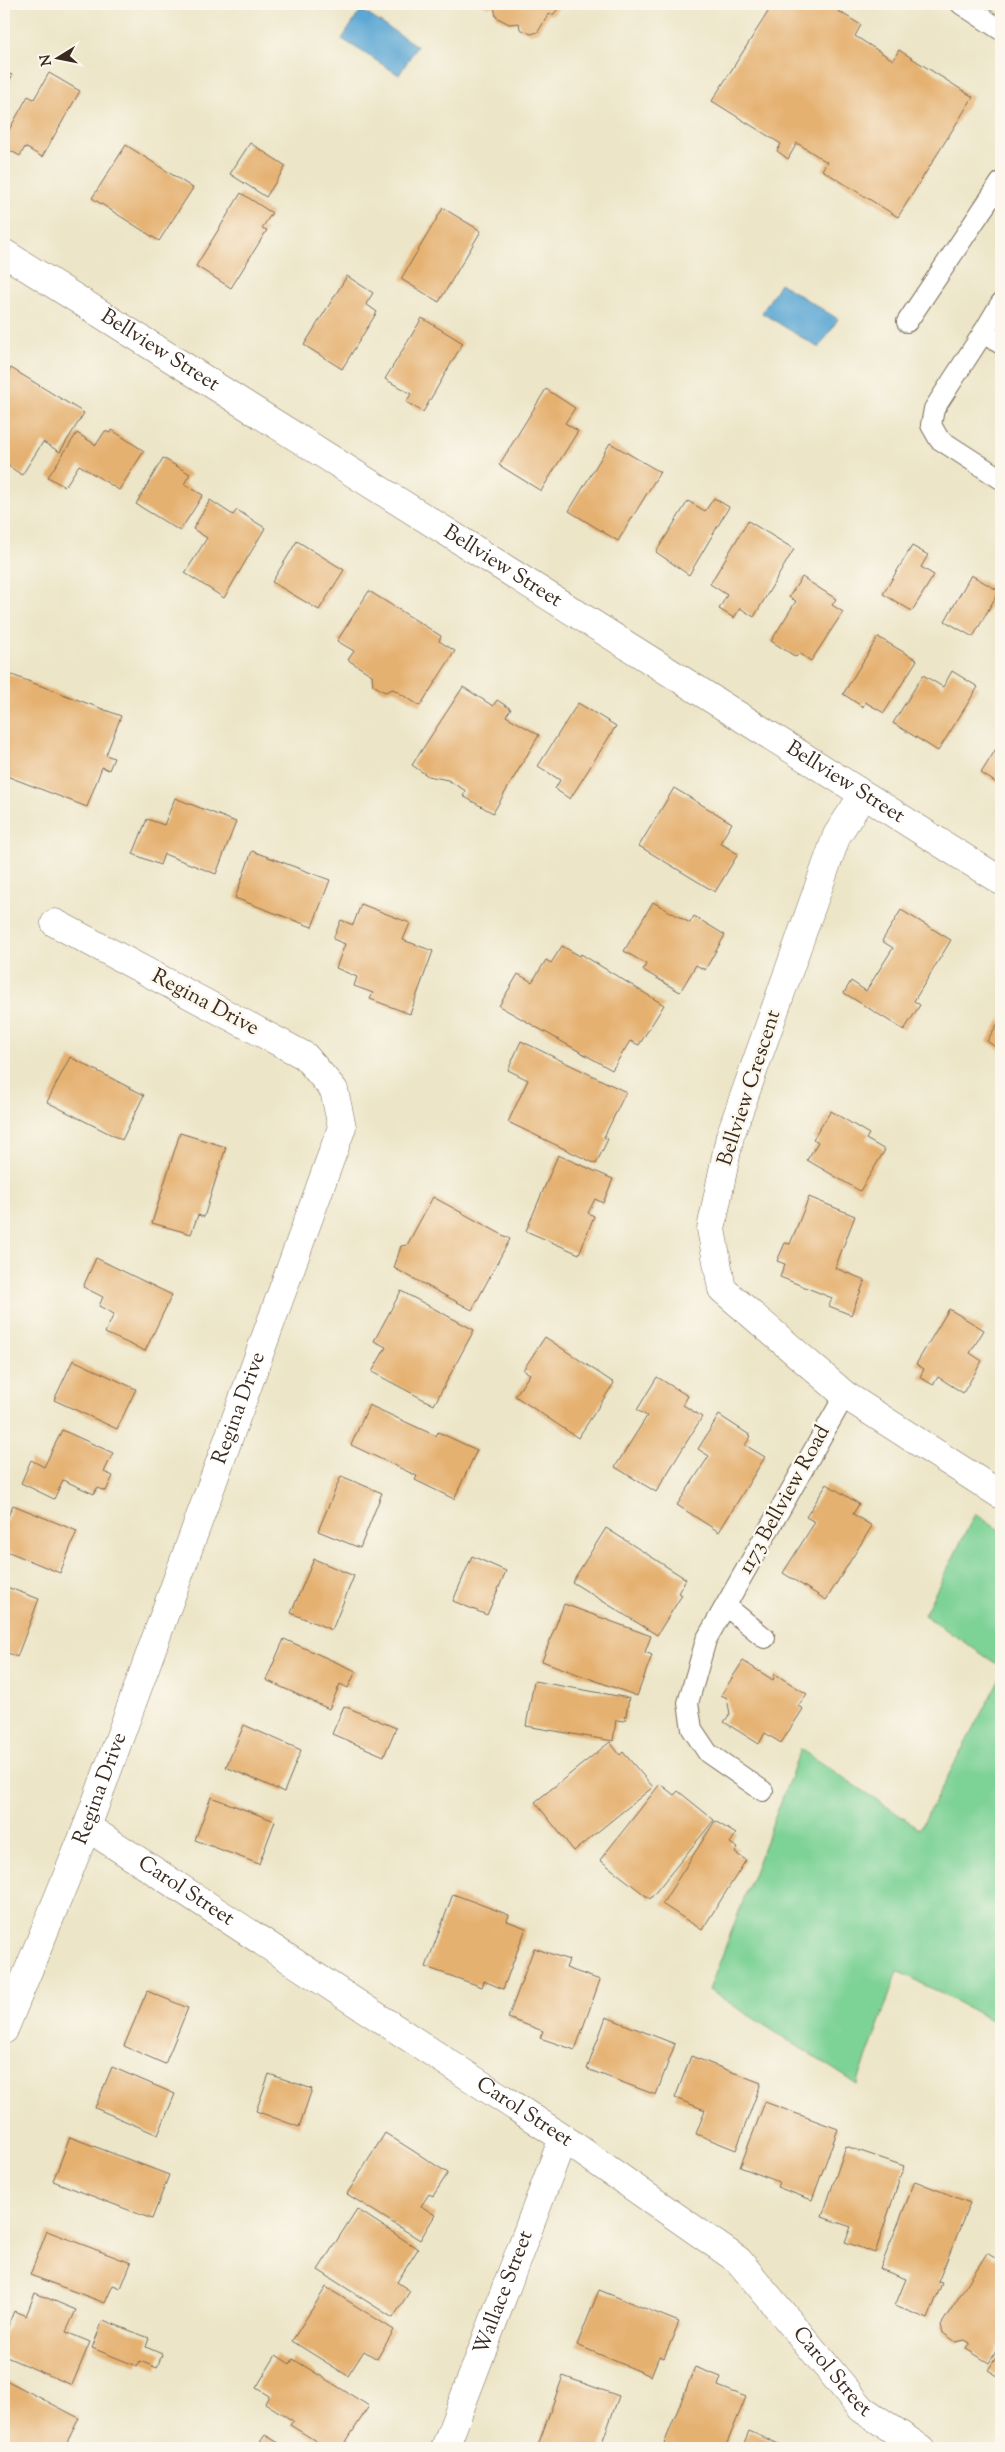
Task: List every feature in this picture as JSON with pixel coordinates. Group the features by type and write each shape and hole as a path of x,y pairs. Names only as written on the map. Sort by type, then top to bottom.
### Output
{"street":[{"name":"Bellview Street","path":"4,254 1001,881"},
{"name":"Bellview Crescent","path":"863,795 837,835 730,1136 711,1229 722,1288 845,1395 1001,1495"},
{"name":"Regina Drive","path":"4,2030 87,1827 342,1127 334,1090 305,1056 55,923"},
{"name":"Carol Street","path":"87,1827 563,2138 738,2260 862,2409 920,2448"},
{"name":"Wallace Street","path":"445,2448 563,2138"}],"lane":[{"path":"961,4 1001,30"},
{"path":"907,322 1001,182"},
{"path":"1001,303 984,333 934,408 931,425 939,439 1001,479"},
{"path":"984,333 1001,344"},
{"name":"1173 Bellview Road","path":"763,1791 708,1753 692,1729 688,1703 706,1640 845,1395"},
{"path":"726,1606 765,1638"}],"green space":[{"path":"975,1514 1001,1531 1001,1667 924,1615"},
{"path":"1001,1676 1001,2011 997,2023 898,1971 857,2084 709,1990 801,1749 920,1829"}],"water":[{"path":"361,10 417,46 399,75 342,39"},
{"path":"780,283 838,319 819,348 762,313"}],"building":[{"path":"482,4 558,4 559,7 554,14 548,15 538,32 531,34 520,29 519,23 509,24 496,17 494,6 488,7"},
{"path":"773,4 827,4 861,25 855,36 893,60 899,50 973,97 898,217 822,170 827,162 797,143 788,159 777,151 781,144 712,101"},
{"path":"4,72 12,75 4,93"},
{"path":"49,73 80,91 42,157 25,147 20,156 4,147 4,139 28,96 34,99"},
{"path":"250,143 286,166 266,197 230,174"},
{"path":"126,145 193,188 159,241 92,198"},
{"path":"241,193 272,213 262,228 267,230 231,288 196,266"},
{"path":"443,208 481,231 439,302 401,279"},
{"path":"347,276 373,293 366,304 377,312 342,369 304,345"},
{"path":"422,318 463,343 423,412 406,402 411,394 385,379"},
{"path":"11,368 84,413 60,452 43,442 22,475 4,463 4,380"},
{"path":"546,389 575,408 565,423 578,431 541,491 499,465"},
{"path":"112,430 144,451 119,490 79,465 65,487 48,477 77,433 96,445 105,431 110,433"},
{"path":"610,443 660,472 618,541 569,511"},
{"path":"163,458 190,474 184,484 203,495 180,531 136,504"},
{"path":"714,498 729,507 689,575 656,552 688,501 705,511"},
{"path":"210,500 233,515 237,510 265,528 224,598 185,573 207,538 193,529"},
{"path":"748,521 794,549 754,617 740,608 734,618 719,609 727,595 710,584"},
{"path":"297,541 344,570 319,610 272,582"},
{"path":"912,546 928,555 921,567 934,575 912,611 883,594"},
{"path":"971,575 999,591 973,637 945,621"},
{"path":"802,577 836,599 832,605 843,612 811,661 799,653 796,657 771,641 796,601 789,597"},
{"path":"369,591 441,636 439,641 455,651 420,706 393,689 385,692 373,685 372,675 348,660 354,651 337,641"},
{"path":"878,637 917,660 884,713 865,702 863,707 843,694"},
{"path":"952,671 978,687 938,751 893,723 923,675 943,687"},
{"path":"4,672 121,716 106,755 114,758 109,770 102,767 87,807 4,775"},
{"path":"463,687 493,706 497,700 511,709 506,716 539,735 493,813 463,796 466,791 448,780 428,776 412,765"},
{"path":"578,703 616,726 570,799 555,789 560,780 538,766"},
{"path":"1001,741 1001,786 981,773"},
{"path":"674,788 732,823 720,843 738,854 715,892 639,846"},
{"path":"175,798 236,822 216,874 164,854 160,865 133,854 147,819 164,825"},
{"path":"252,851 330,880 312,927 235,898"},
{"path":"653,902 690,923 694,916 725,935 705,970 696,965 680,992 643,970 646,964 624,951"},
{"path":"361,904 410,923 403,940 433,951 410,1014 370,999 373,993 354,986 357,977 336,968 345,944 333,939 341,920 353,925"},
{"path":"901,910 951,940 914,1001 920,1005 904,1030 844,993 851,981 866,991 893,948 882,941"},
{"path":"562,946 580,956 581,954 664,1005 639,1045 630,1041 612,1070 499,1006 518,974 532,982 546,960 551,963"},
{"path":"1001,1018 1001,1051 987,1041"},
{"path":"521,1041 626,1092 604,1137 608,1139 596,1164 508,1122 528,1080 508,1070"},
{"path":"70,1057 144,1095 122,1140 47,1102"},
{"path":"831,1111 869,1134 866,1139 885,1150 860,1191 807,1160 818,1142 813,1139"},
{"path":"180,1133 226,1147 204,1217 198,1215 191,1234 152,1223"},
{"path":"558,1155 613,1179 603,1203 595,1199 588,1213 594,1216 579,1254 526,1231"},
{"path":"433,1197 510,1239 472,1310 394,1268 401,1246 407,1245"},
{"path":"809,1197 855,1216 835,1268 865,1280 851,1315 829,1306 832,1298 780,1277 785,1264 777,1261 785,1243 790,1244"},
{"path":"96,1258 172,1295 145,1351 105,1333 114,1314 99,1306 103,1297 83,1287"},
{"path":"401,1291 474,1330 434,1405 372,1372 386,1347 374,1341"},
{"path":"949,1309 984,1330 970,1353 982,1361 963,1393 938,1377 933,1385 920,1377 924,1369 916,1364"},
{"path":"545,1337 614,1383 578,1438 515,1396 530,1374 523,1370"},
{"path":"73,1360 136,1389 117,1429 54,1400"},
{"path":"657,1377 688,1396 683,1405 702,1417 656,1492 615,1467 647,1416 637,1410"},
{"path":"369,1405 436,1436 438,1432 477,1450 454,1499 415,1480 417,1476 351,1445"},
{"path":"719,1415 751,1436 745,1445 765,1457 719,1532 677,1505 709,1456 698,1449"},
{"path":"62,1430 113,1453 104,1472 113,1476 106,1491 97,1488 94,1494 63,1480 54,1499 21,1483 31,1460 44,1467"},
{"path":"341,1476 382,1493 360,1548 318,1531"},
{"path":"827,1484 859,1504 853,1514 872,1526 826,1600 783,1573 815,1522 806,1517"},
{"path":"13,1505 77,1531 60,1573 4,1550 4,1520 6,1521"},
{"path":"606,1528 686,1579 678,1593 682,1595 657,1635 572,1582"},
{"path":"472,1556 506,1571 487,1615 453,1601"},
{"path":"314,1559 354,1576 332,1630 291,1613"},
{"path":"4,1586 39,1599 17,1657 4,1651"},
{"path":"564,1604 651,1636 645,1652 652,1655 637,1696 542,1661"},
{"path":"284,1639 356,1671 348,1688 340,1684 329,1709 266,1680"},
{"path":"743,1661 773,1680 775,1674 807,1694 798,1706 803,1709 781,1743 765,1733 759,1744 724,1722 730,1714 727,1698 721,1695"},
{"path":"534,1681 629,1698 625,1721 616,1720 613,1741 526,1726"},
{"path":"344,1706 396,1728 384,1756 332,1734"},
{"path":"244,1725 301,1750 284,1792 226,1767"},
{"path":"610,1742 620,1755 623,1752 653,1787 574,1851 535,1802"},
{"path":"660,1784 674,1795 678,1791 714,1820 650,1899 600,1860"},
{"path":"211,1797 275,1821 259,1864 195,1840"},
{"path":"715,1821 736,1834 730,1843 738,1848 735,1853 746,1860 702,1930 662,1904"},
{"path":"453,1894 509,1915 507,1921 526,1928 503,1989 484,1981 482,1987 426,1967"},
{"path":"534,1948 569,1960 566,1968 600,1980 575,2050 540,2038 543,2031 508,2018"},
{"path":"147,1991 188,2008 165,2064 124,2046"},
{"path":"606,2017 675,2044 656,2095 587,2069"},
{"path":"691,2056 761,2083 736,2150 696,2134 705,2110 675,2098"},
{"path":"112,2067 175,2094 158,2135 95,2108"},
{"path":"269,2074 312,2089 299,2127 256,2111"},
{"path":"765,2102 838,2129 812,2200 777,2187 779,2182 740,2167"},
{"path":"385,2133 448,2173 433,2196 429,2194 421,2206 435,2215 420,2240 347,2194"},
{"path":"70,2137 169,2175 152,2219 53,2181"},
{"path":"846,2146 904,2166 875,2253 845,2242 851,2227 822,2217"},
{"path":"915,2181 970,2203 938,2282 942,2283 928,2319 895,2306 906,2279 880,2269"},
{"path":"357,2209 418,2249 397,2282 410,2291 393,2318 318,2270"},
{"path":"47,2231 131,2263 121,2288 113,2285 105,2303 30,2275"},
{"path":"987,2253 1001,2262 1001,2343 989,2363 966,2349 970,2343 965,2340 956,2342 943,2333 941,2325"},
{"path":"326,2287 394,2330 377,2359 364,2351 348,2376 292,2341"},
{"path":"599,2290 679,2322 664,2358 659,2356 651,2376 577,2345"},
{"path":"35,2293 76,2310 66,2332 90,2342 72,2385 4,2356 4,2336 14,2311 26,2316"},
{"path":"103,2320 149,2338 146,2347 162,2354 157,2368 140,2361 137,2366 92,2348"},
{"path":"1001,2350 1001,2378 988,2370"},
{"path":"276,2355 290,2364 293,2359 369,2406 342,2448 327,2448 290,2425 293,2421 265,2403 269,2396 256,2388"},
{"path":"695,2367 721,2377 718,2386 746,2397 725,2448 674,2448 664,2444"},
{"path":"563,2376 619,2396 600,2448 537,2448"},
{"path":"4,2379 79,2418 66,2444 75,2448 4,2448"},
{"path":"749,2431 781,2445 780,2448 742,2448"},
{"path":"265,2435 287,2448 256,2448"}]}
